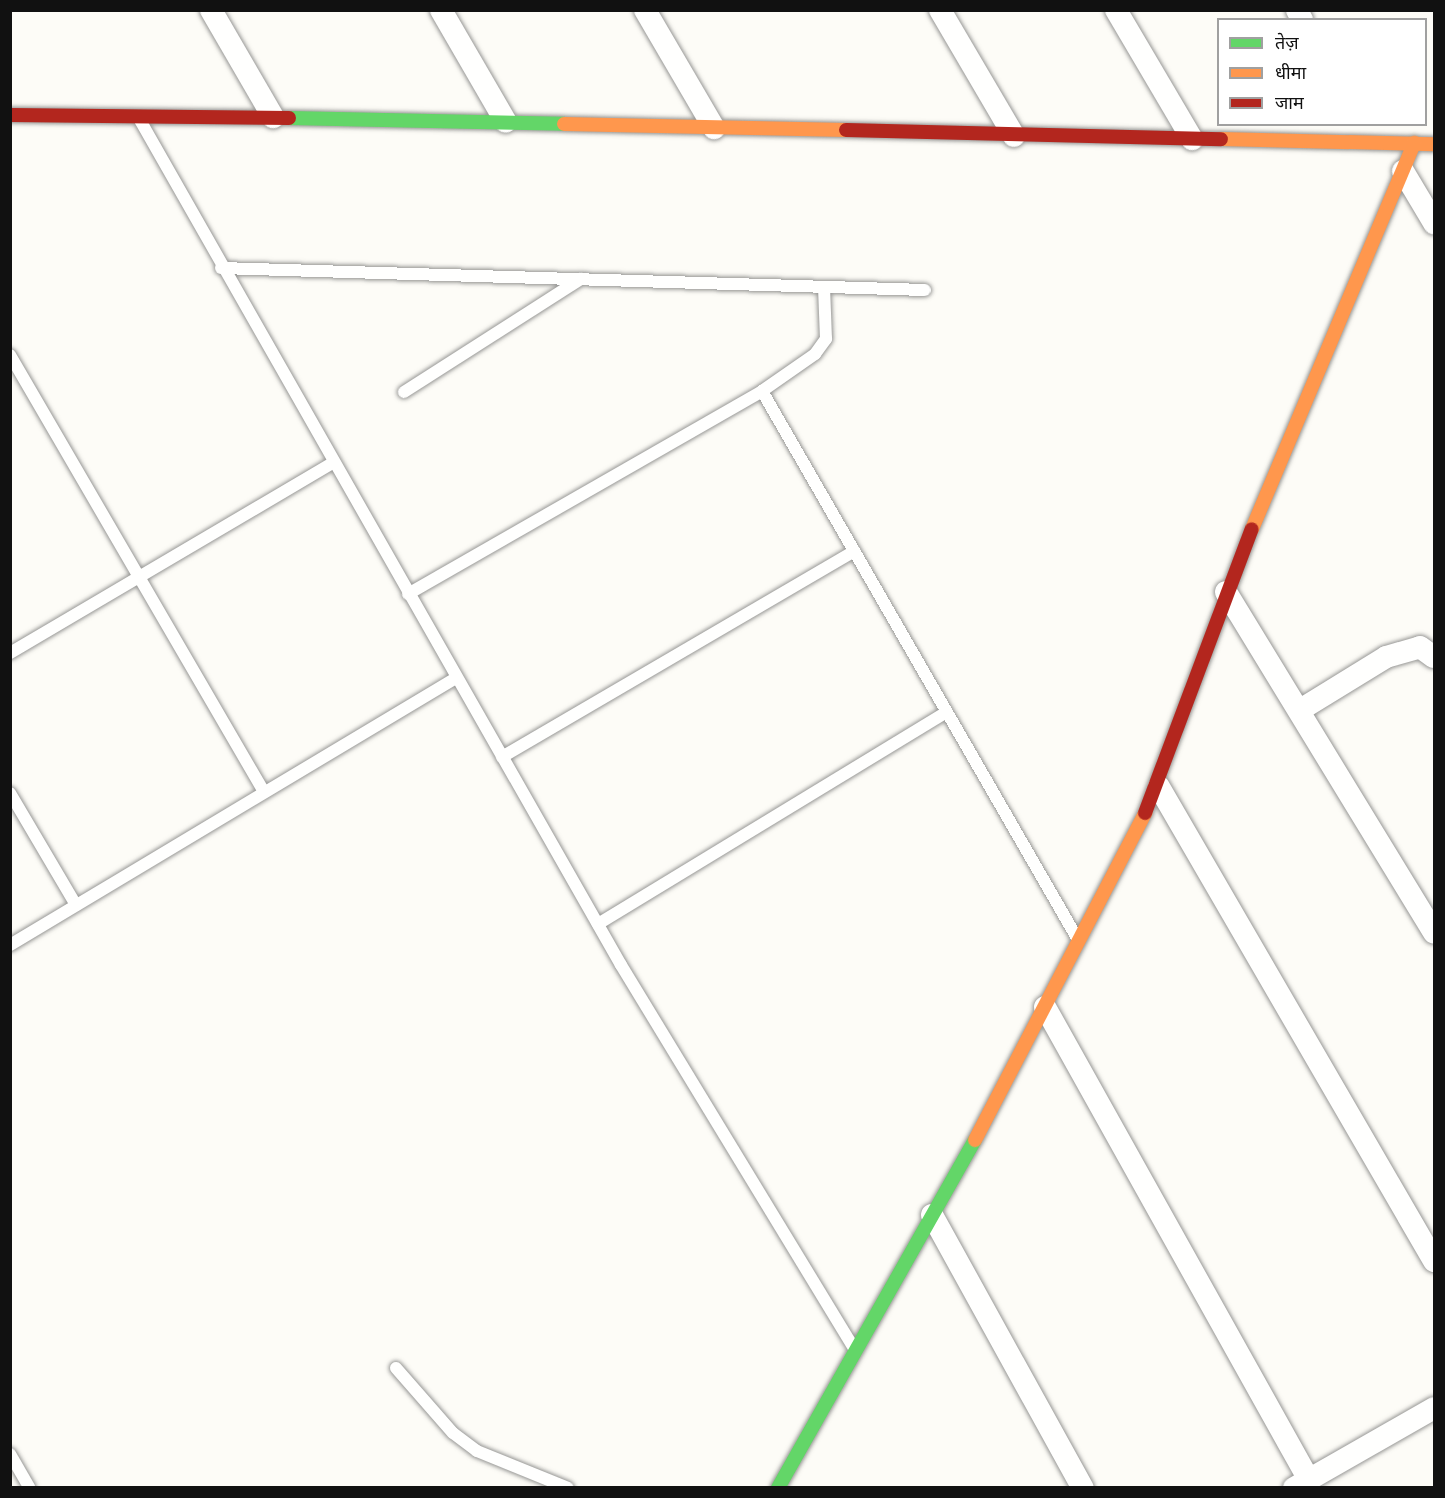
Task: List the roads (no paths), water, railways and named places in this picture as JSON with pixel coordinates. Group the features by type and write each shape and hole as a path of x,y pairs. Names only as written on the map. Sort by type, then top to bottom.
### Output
{"street":[{"path":"211,10 273,117"},
{"path":"441,10 506,122"},
{"path":"645,10 714,128"},
{"path":"940,10 1014,136"},
{"path":"1116,10 1192,139"},
{"path":"10,115 273,117 1192,139 1370,134 1414,143 1434,144"},
{"path":"778,1488 932,1215 1079,942 1159,787 1226,592 1414,143"},
{"path":"1403,171 1434,224"},
{"path":"1226,592 1434,933"},
{"path":"1300,710 1386,657 1420,647 1434,657"},
{"path":"1159,787 1434,1261"},
{"path":"1045,1006 1302,1484 1434,1408"},
{"path":"932,1215 1083,1488"}],"lane":[{"path":"138,116 221,268 597,924 855,1352"},
{"path":"221,268 925,290"},
{"path":"404,392 581,279"},
{"path":"408,594 762,391 815,354 826,339 824,287"},
{"path":"10,355 264,792"},
{"path":"762,391 1079,942"},
{"path":"10,653 332,462"},
{"path":"502,757 854,551"},
{"path":"10,945 456,678"},
{"path":"597,924 947,712"},
{"path":"10,793 76,905"},
{"path":"396,1368 453,1433 477,1451 568,1488"},
{"path":"10,1454 30,1488"}]}
